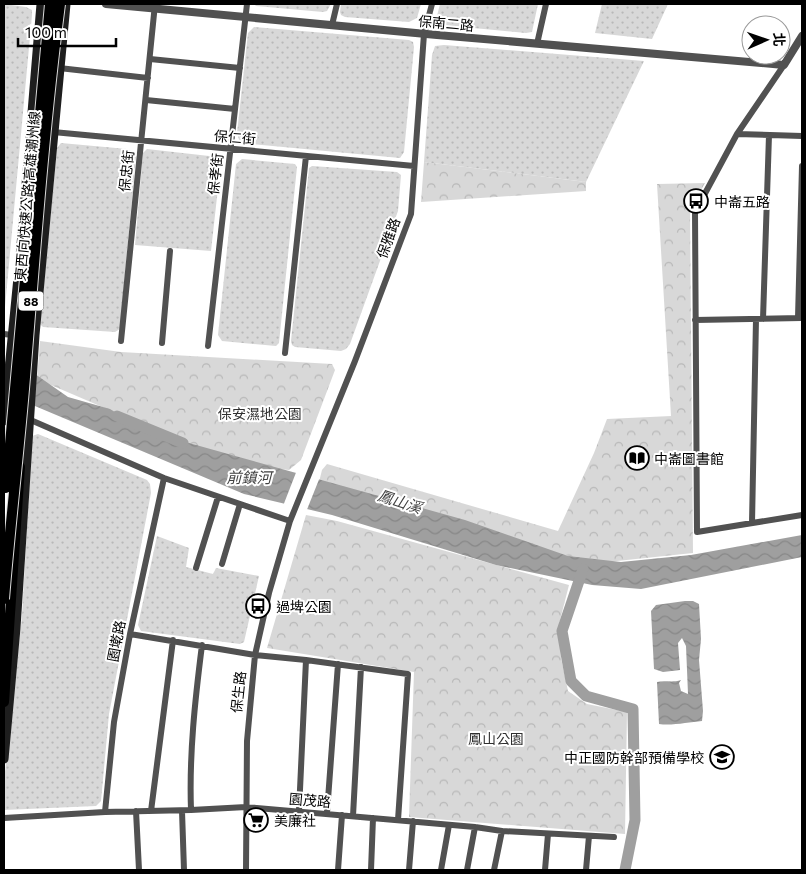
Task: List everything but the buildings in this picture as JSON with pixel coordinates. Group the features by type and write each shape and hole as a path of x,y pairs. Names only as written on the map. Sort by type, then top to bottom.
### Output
{"highway":[{"name":"東西向快速公路 高雄潮州線","path":"4,518 50,4"},
{"name":"東西向快速公路 高雄潮州線","path":"4,599 13,487 12,424 36,240 60,4"},
{"path":"4,476 12,424"},
{"path":"4,702 20,484 12,424"}],"main road":[{"path":"12,424 4,410 11,348 8,335 20,257 41,4"},
{"path":"4,759 17,618 34,354 66,4"}],"street":[{"name":"保南二路","path":"106,4 155,6 424,34 741,61"},
{"name":"保孝街","path":"208,346 247,4"},
{"path":"332,25 337,4"},
{"name":"保雅路","path":"290,521 356,361 411,214 424,34 432,4"},
{"path":"537,44 546,4"},
{"name":"保忠街","path":"121,341 155,6"},
{"path":"791,54 802,36"},
{"path":"150,60 240,68"},
{"path":"784,65 737,134 695,212 697,532 802,515"},
{"path":"60,68 148,78"},
{"path":"146,100 235,109"},
{"name":"保仁街","path":"53,132 414,166"},
{"path":"737,134 802,136"},
{"path":"752,523 770,135"},
{"path":"285,353 306,156"},
{"path":"695,320 800,318 802,166"},
{"path":"162,343 170,251"},
{"path":"4,410 164,478 290,521"},
{"name":"園墘路","path":"106,812 114,722 130,634 164,478"},
{"path":"196,568 218,497"},
{"path":"222,564 240,504"},
{"name":"保生路","path":"246,870 247,734 255,655 269,593 290,521"},
{"path":"130,634 255,655 408,674 398,820"},
{"path":"150,811 173,640"},
{"path":"191,810 192,731 202,645"},
{"path":"299,811 306,660"},
{"path":"327,814 338,664"},
{"path":"353,816 360,667"},
{"name":"園茂路","path":"4,818 246,807 413,821 502,831 614,837"},
{"path":"182,810 184,870"},
{"path":"136,811 139,870"},
{"path":"338,870 342,815"},
{"path":"371,870 373,818"},
{"path":"409,870 413,821"},
{"path":"442,870 449,825"},
{"path":"467,870 475,827"},
{"path":"494,870 502,831"},
{"path":"545,870 548,834"},
{"path":"586,870 589,836"}],"green space":[{"path":"4,4 26,7 32,10 32,15 4,318"},
{"path":"254,4 331,4 327,11 323,12 256,6"},
{"path":"341,4 421,4 417,18 409,22 345,17 340,12"},
{"path":"440,4 538,4 532,32 526,33 442,25 436,20"},
{"path":"602,4 668,4 652,39 595,33"},
{"path":"254,27 409,40 413,42 404,152 400,158 240,143 237,133 248,33"},
{"path":"444,45 644,61 586,182 424,162 432,55 435,46"},
{"path":"61,143 127,149 136,156 120,329 115,332 43,327 40,324 57,148"},
{"path":"147,149 218,157 221,161 211,251 135,245 143,153"},
{"path":"242,159 295,164 297,167 279,343 276,346 222,341 218,335 236,164"},
{"path":"424,162 586,182 586,191 421,202"},
{"path":"312,166 397,172 401,175 398,211 350,344 341,351 295,347 291,341 309,168"},
{"path":"705,183 690,209 693,553 598,563 480,535 319,482 322,470 327,464 558,531 594,453 607,419 671,416 657,184"},
{"name":"保安濕地公園","path":"40,341 121,352 332,364 335,370 301,460 289,470 235,464 37,379"},
{"path":"38,434 147,480 150,484 151,493 109,714 101,801 96,806 4,810 4,781 22,616 32,436"},
{"name":"鳳山公園","path":"306,515 337,521 569,585 559,624 561,658 568,691 587,704 627,712 625,834 409,817 414,672 267,648"},
{"path":"157,536 189,548 186,567 213,574 216,568 259,576 244,642 240,644 141,631 138,625"}],"water":[{"name":"前鎮河","path":"4,361 35,374 68,397 110,409 146,431 465,520 568,556 621,562 691,555 802,535 802,557 641,589 592,585 496,565 332,515 244,494 4,393"},
{"path":"693,601 699,604 702,721 659,724 657,682 681,680 679,683 681,691 688,694 686,646 682,638 678,643 680,670 663,672 654,669 651,611 656,605"}],"pier":[{"path":"297,470 320,477 306,512 283,506"}],"waterway":[{"name":"鳳山溪","path":"117,416 183,443"},
{"path":"583,569 562,631 571,681 586,696 633,709 635,820 625,870"}],"place":[{"name":"中崙五路","path":"696,201"},
{"name":"中崙圖書館","path":"637,458"},
{"name":"過埤公園","path":"258,606"},
{"name":"中正國防幹部預備學校","path":"722,757"},
{"name":"美廉社","path":"256,820"}]}
